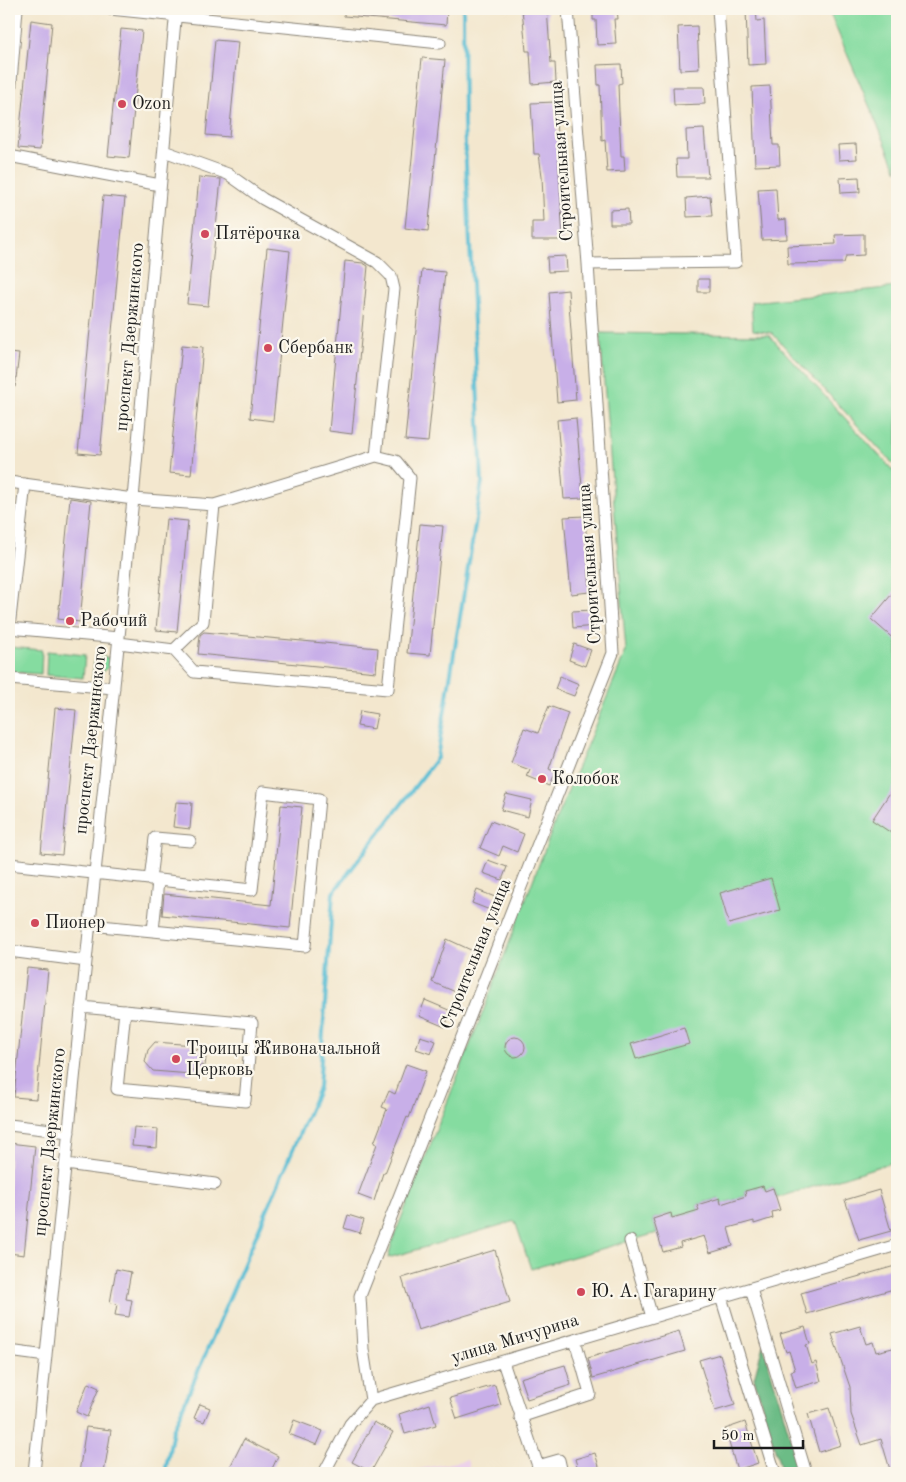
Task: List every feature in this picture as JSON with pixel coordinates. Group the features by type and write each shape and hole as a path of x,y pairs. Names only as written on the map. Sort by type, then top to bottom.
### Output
{"street":[{"path":"9,106 17,9"},
{"path":"110,9 175,12 440,43"},
{"name":"Строительная улица","path":"371,1400 363,1349 360,1296 613,653 588,264 568,9"},
{"path":"588,264 736,262 718,9"},
{"name":"проспект Дзержинского","path":"34,1473 133,499 175,12"},
{"path":"164,150 228,174 263,199 377,262 391,276 394,289 376,456"},
{"path":"9,156 160,186"},
{"path":"9,482 25,484 133,499 214,505 376,456 396,460 410,478 388,689 194,672 174,650 119,641 9,628 25,484"},
{"path":"174,650 203,622 214,505"},
{"path":"9,679 114,688"},
{"path":"9,864 95,875 252,890 263,792 319,799 305,946 90,925"},
{"path":"153,931 155,838 190,841"},
{"path":"9,951 86,961"},
{"path":"82,1007 252,1023 245,1101 117,1089 125,1012"},
{"path":"9,1124 69,1132"},
{"path":"66,1164 215,1184"},
{"path":"630,1241 652,1317"},
{"name":"улица Мичурина","path":"371,1400 897,1245"},
{"path":"751,1288 806,1473"},
{"path":"721,1297 775,1473"},
{"path":"520,1417 590,1394 574,1340"},
{"path":"9,1351 46,1356"},
{"path":"503,1362 538,1466 558,1460 562,1473"},
{"path":"324,1473 350,1424 371,1400"}],"shaded area":[{"path":"467,1460 471,1473 413,1473 414,1470"}],"green space":[{"path":"828,9 897,9 897,171"},
{"path":"897,287 897,468 772,333 753,330 751,302"},
{"path":"600,333 769,335 897,475 897,1176 893,1162 777,1198 773,1188 765,1191 763,1186 745,1191 746,1196 721,1204 719,1198 697,1205 699,1210 672,1218 671,1213 653,1219 657,1233 531,1269 515,1221 388,1258 393,1239 479,1022 557,817 626,651"},
{"path":"9,647 42,650 41,674 9,672"},
{"path":"47,651 85,655 83,678 46,675"},
{"path":"95,656 110,658 109,667 92,679"},
{"path":"763,1345 801,1473 782,1473 754,1378"}],"building":[{"path":"344,9 447,9 446,25 344,16"},
{"path":"522,9 547,9 551,63 555,63 556,82 532,84 530,51 526,51"},
{"path":"593,9 617,9 618,19 614,19 616,44 597,45 596,20 593,20"},
{"path":"746,9 756,9 757,21 764,20 766,64 748,65"},
{"path":"31,20 52,23 40,150 18,148"},
{"path":"697,26 699,69 680,70 678,27"},
{"path":"121,29 142,31 129,158 108,156"},
{"path":"215,40 238,42 229,137 206,135"},
{"path":"422,58 445,60 428,231 405,228"},
{"path":"621,64 622,83 618,84 619,111 621,156 624,156 625,171 607,172 605,140 602,141 600,85 598,85 597,65"},
{"path":"770,86 773,145 779,145 780,165 755,166 752,87"},
{"path":"673,87 704,87 705,104 674,105"},
{"path":"555,102 563,240 532,240 532,222 544,222 542,176 539,154 534,154 531,103"},
{"path":"704,129 708,177 677,177 676,159 687,159 686,130"},
{"path":"856,144 857,159 839,160 838,145"},
{"path":"199,177 221,179 208,306 187,304"},
{"path":"859,177 860,192 841,193 840,178"},
{"path":"776,188 778,220 786,219 787,239 762,240 758,189"},
{"path":"103,196 125,198 100,455 78,453"},
{"path":"710,196 712,216 687,217 686,198"},
{"path":"628,209 629,224 610,224 610,210"},
{"path":"864,234 864,255 846,256 844,263 788,264 787,246 836,244 835,235"},
{"path":"267,248 290,251 273,421 250,418"},
{"path":"566,256 567,271 548,272 547,257"},
{"path":"345,261 363,263 368,266 352,434 329,431"},
{"path":"422,270 445,272 428,442 405,440"},
{"path":"698,279 709,279 709,292 698,292"},
{"path":"568,290 576,400 557,402 549,292"},
{"path":"182,345 203,347 191,475 169,473"},
{"path":"9,353 19,354 15,387 9,387"},
{"path":"576,418 583,498 564,499 557,420"},
{"path":"70,498 91,501 80,622 58,619"},
{"path":"585,516 590,592 571,594 564,517"},
{"path":"166,519 188,521 177,632 156,630"},
{"path":"420,524 443,526 430,655 407,653"},
{"path":"897,588 897,642 871,619"},
{"path":"595,610 596,626 573,628 572,611"},
{"path":"204,632 378,648 376,672 198,654 200,635"},
{"path":"574,644 591,650 585,666 569,660"},
{"path":"560,676 579,684 574,696 555,689"},
{"path":"549,706 568,713 549,769 555,772 549,786 527,777 530,770 511,763 524,728 538,733"},
{"path":"55,708 76,710 62,855 41,853"},
{"path":"360,711 377,714 374,729 357,726"},
{"path":"897,782 897,837 872,820"},
{"path":"506,794 532,800 528,817 501,810"},
{"path":"176,802 192,803 190,829 173,827"},
{"path":"281,805 302,807 290,928 162,915 164,894 271,905"},
{"path":"491,821 524,834 517,852 503,846 499,856 480,848"},
{"path":"488,860 507,867 502,880 483,873"},
{"path":"771,878 780,910 729,924 720,893"},
{"path":"477,890 495,897 490,910 472,903"},
{"path":"447,939 473,951 458,993 432,982"},
{"path":"27,968 48,970 36,1099 14,1097"},
{"path":"425,1000 451,1011 445,1027 419,1016"},
{"path":"684,1028 689,1044 636,1059 631,1044"},
{"path":"420,1036 436,1041 431,1054 416,1049"},
{"path":"515,1037 522,1040 525,1047 522,1054 515,1057 508,1054 505,1047 508,1040"},
{"name":"Троицы Живоначальной Церковь","path":"155,1042 194,1045 194,1049 201,1050 201,1056 206,1057 205,1066 199,1065 198,1070 191,1070 191,1074 153,1071 145,1062 148,1050"},
{"path":"406,1064 426,1071 409,1118 407,1117 385,1173 383,1173 374,1201 358,1195 377,1144 374,1143 387,1109 382,1107 389,1091 395,1094"},
{"path":"134,1127 158,1129 157,1148 132,1146"},
{"path":"9,1143 35,1146 24,1255 9,1253"},
{"path":"763,1186 765,1191 773,1188 780,1210 772,1212 773,1218 754,1224 754,1221 728,1228 733,1246 710,1253 704,1236 680,1243 681,1247 663,1252 653,1219 671,1213 672,1218 699,1210 697,1205 720,1198 721,1204 746,1196 745,1191"},
{"path":"879,1190 891,1231 859,1240 845,1200"},
{"path":"348,1215 364,1220 360,1233 344,1228"},
{"path":"495,1250 510,1302 418,1330 402,1278"},
{"path":"895,1266 897,1288 807,1314 801,1293"},
{"path":"116,1269 131,1272 126,1299 132,1300 129,1317 115,1315 117,1304 110,1303"},
{"path":"860,1326 866,1344 873,1342 876,1352 897,1347 897,1473 891,1473 881,1439 862,1445 851,1414 850,1387 832,1334"},
{"path":"805,1327 810,1344 806,1345 812,1364 816,1362 821,1381 796,1388 791,1371 795,1370 789,1351 786,1352 780,1334"},
{"path":"679,1331 685,1351 593,1378 588,1358"},
{"path":"720,1354 735,1405 715,1411 699,1360"},
{"path":"565,1365 571,1385 527,1399 520,1378"},
{"path":"88,1383 99,1388 87,1417 76,1412"},
{"path":"495,1385 501,1405 457,1419 450,1398"},
{"path":"200,1404 210,1408 204,1422 194,1418"},
{"path":"430,1404 436,1425 405,1434 399,1414"},
{"path":"829,1408 841,1445 819,1452 808,1414"},
{"path":"294,1420 323,1431 317,1445 289,1434"},
{"path":"374,1422 393,1432 371,1472 352,1462"},
{"path":"745,1422 758,1463 737,1470 725,1429"},
{"path":"86,1427 111,1430 104,1473 79,1473"},
{"path":"244,1439 278,1456 270,1473 227,1473"},
{"path":"595,1453 601,1473 579,1473 575,1459"}],"waterway":[{"path":"165,1473 173,1430 319,1088 333,893 437,758 482,482 464,125 463,9"}],"place":[{"name":"Ozon","path":"122,104"},
{"name":"Пятёрочка","path":"205,234"},
{"name":"Сбербанк","path":"268,348"},
{"name":"Рабочий","path":"70,621"},
{"name":"Колобок","path":"542,779"},
{"name":"Пионер","path":"35,923"},
{"name":"Троицы Живоначальной Церковь","path":"176,1059"},
{"name":"Ю. А. Гагарину","path":"581,1292"}]}
